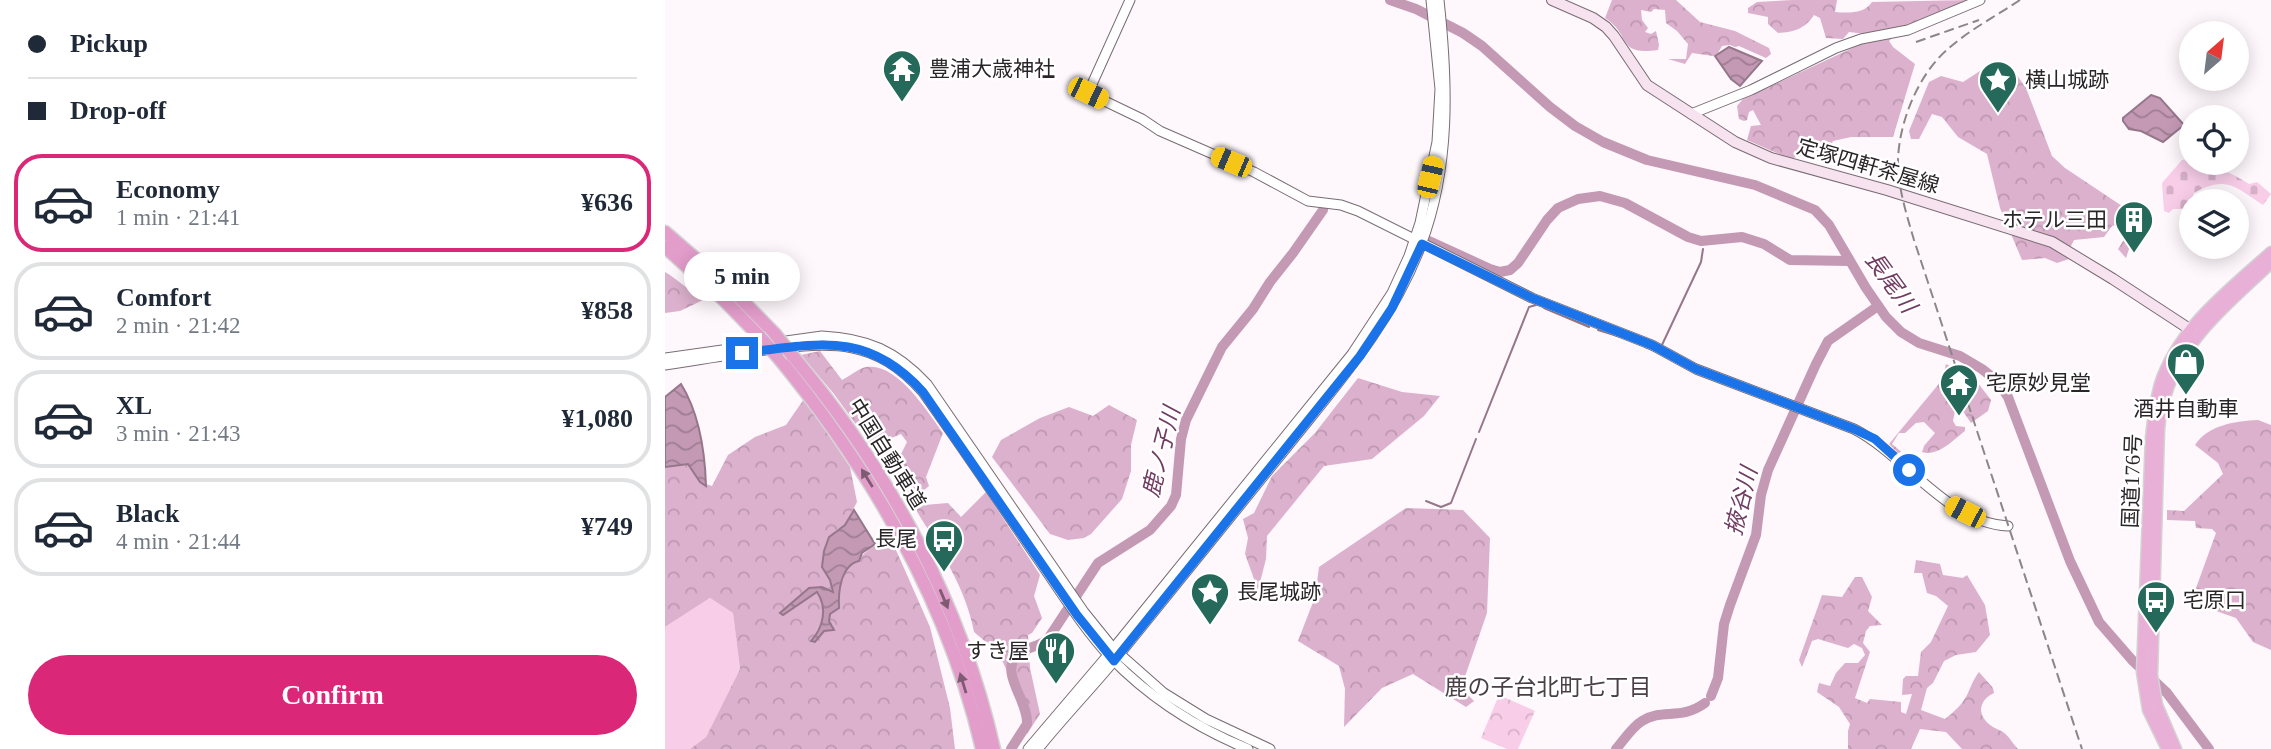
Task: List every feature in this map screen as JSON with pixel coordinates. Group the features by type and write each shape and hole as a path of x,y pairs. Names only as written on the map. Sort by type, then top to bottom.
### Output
{"highway":[{"name":"中国自動車道","path":"665,232 733,291 775,334 858,440 915,536 959,635 981,697 994,749"},
{"name":"中国自動車道","path":"665,247 725,300 759,336 848,447 905,543 948,639 982,749"},
{"name":"国道176号","path":"2167,749 2153,722 2147,659 2151,438 2155,406 2165,370 2194,332 2271,252"},
{"name":"国道176号","path":"2194,332 2271,262"},
{"name":"国道176号","path":"2149,690 2176,749"}],"main road":[{"name":"定塚四軒茶屋線","path":"1552,0 1593,18 1605,27 1647,85 1735,142 1771,158 1887,190 2052,242 2194,332"}],"street":[{"path":"1130,0 1088,93 1142,119 1160,131 1254,172 1307,201 1341,205 1358,211 1532,298 1660,349 1696,369 1854,429 1875,439 1943,501 1997,525 2008,526"},
{"path":"1431,0 1440,47"},
{"path":"1038,749 1367,333 1392,293 1418,242 1437,142 1440,89 1439,0"},
{"path":"1691,114 1751,90 1836,48 1861,39 1908,30 1980,0"},
{"path":"665,358 822,337 847,337 879,347 896,356 927,384 1080,614 1113,654 1148,691 1174,710 1248,749"},
{"path":"665,365 825,344 862,349 883,358 923,392 1051,571"},
{"path":"1028,749 1113,654"},
{"path":"1113,654 1164,693 1206,719 1270,749"}],"green space":[{"path":"1612,0 1676,0 1700,22 1735,31 1769,48 1771,54 1766,58 1739,46 1730,45 1722,46 1713,56 1692,53 1685,64 1668,59 1686,59 1688,44 1666,23 1665,10 1654,9 1651,12 1641,10 1642,20 1648,28 1645,32 1651,34 1656,31 1658,50 1636,50 1626,43 1619,31 1605,18"},
{"path":"1837,0 1835,12 1846,13 1860,11 1872,2 1969,0 1901,29 1889,41 1915,64 1893,137 1851,137 1833,141 1830,147 1790,159 1747,140 1751,126 1761,125 1753,110 1749,112 1747,120 1739,119 1737,106 1743,99 1863,43 1866,34 1849,32 1843,39 1826,38 1820,18 1814,15 1799,29 1778,33 1768,24 1768,17 1748,13 1748,8 1757,2"},
{"path":"1994,62 2009,64 2026,88 2052,156 2065,168 2125,208 2141,213 2126,258 2118,249 2125,238 2126,230 2121,224 2112,226 2104,237 2074,240 2069,259 2057,263 2045,258 2022,260 2000,208 1987,154 1958,137 1942,117 1932,114 1919,139 1911,139 1909,131 1929,82 1941,76 1963,82"},
{"path":"2179,163 2179,175 2234,175 2249,184 2257,182 2271,194 2263,205 2249,196 2249,189 2223,184 2203,189 2179,189 2179,209 2173,209 2169,213 2164,211 2162,183"},
{"path":"665,272 703,300 680,311 665,313"},
{"path":"820,351 842,380 866,367 878,367 889,372 920,401 943,433 926,477 929,486 912,500 889,466 901,454 907,442 901,434 880,443 886,458 881,459 834,394 801,355"},
{"path":"1946,364 1974,378 1991,400 1988,411 1971,423 1962,410 1955,411 1953,421 1956,426 1965,427 1965,431 1945,447 1928,453 1922,452 1924,446 1935,433 1924,422 1916,423 1905,433 1899,433 1892,444 1904,454 1902,457 1889,444 1942,380"},
{"path":"1358,378 1402,392 1440,396 1424,416 1372,459 1324,466 1267,536 1266,559 1258,590 1245,554 1248,538 1243,519 1254,513 1272,476 1315,433"},
{"path":"804,399 850,467 857,502 845,525 835,531 822,567 830,580 832,592 822,587 783,614 817,592 823,604 823,617 812,641 815,642 824,631 833,626 829,621 830,614 839,608 838,593 847,569 875,544 892,541 930,627 950,708 955,749 690,749 706,737 740,669 733,613 710,598 665,627 665,467 688,464 700,482 712,486 728,455 755,437 786,425"},
{"path":"1109,405 1137,420 1131,445 1131,471 1122,499 1091,534 1084,538 1068,540 1050,534 992,457 1001,440 1040,418 1069,407 1093,416"},
{"path":"2258,420 2271,425 2271,650 2253,642 2236,618 2205,607 2196,588 2216,533 2212,529 2196,528 2195,521 2167,520 2167,510 2184,511 2223,474 2218,463 2195,445 2201,438 2223,425"},
{"path":"986,492 1040,575 1034,596 1042,618 1028,635 1030,668 1040,714 1027,734 1020,701 999,653 974,632 958,584 916,510 924,505 948,503 961,517"},
{"path":"1406,508 1463,510 1490,538 1487,613 1461,688 1474,701 1466,707 1413,674 1382,688 1344,727 1345,689 1339,666 1298,641 1315,597 1319,567"},
{"path":"1916,560 1940,564 1943,575 1963,578 1967,575 1985,605 1990,635 1976,652 1956,655 1944,661 1933,683 1927,688 1921,710 1945,719 1964,701 1979,672 1994,693 1984,700 1982,705 1984,719 2005,734 2018,749 1962,749 1946,732 1920,729 1911,749 1848,749 1850,724 1839,707 1817,692 1819,683 1830,686 1845,663 1858,663 1865,655 1862,648 1854,644 1848,648 1818,639 1812,641 1802,667 1799,660 1822,595 1842,597 1855,577 1862,577 1872,597 1868,611 1882,625 1870,626 1866,631 1863,643 1870,652 1855,698 1867,703 1870,699 1901,702 1901,712 1906,714 1912,694 1902,695 1903,679 1906,676 1918,676 1921,652 1931,642 1948,606 1936,596 1927,593 1922,573 1914,573"},
{"path":"710,598 733,613 740,669 706,737 690,749 665,749 665,627"},
{"path":"1499,695 1535,711 1518,749 1507,749 1481,738"}],"water":[{"path":"1729,47 1762,61 1740,86 1731,79 1715,56"},
{"path":"2151,95 2160,98 2179,119 2179,129 2163,142 2141,131 2129,129 2123,118"},
{"path":"681,384 700,433 706,486 700,482 688,464 665,467 665,397"},
{"path":"854,510 875,544 862,553 859,561 844,573 839,608 830,614 829,621 834,630 824,631 815,642 811,641 823,618 817,592 783,615 780,613 809,588 822,587 833,592 822,567 824,551 829,537 845,525"}],"waterway":[{"name":"長尾川","path":"1390,0 1416,9 1463,33 1482,46 1550,107 1603,142 1647,160 1755,185 1815,210 1829,225 1886,317 1901,332 1919,343 1960,356 1997,381 2008,397 2070,561 2099,622 2132,660 2167,693 2209,749"},
{"name":"鹿ノ子川","path":"1429,241 1490,269 1500,272 1510,270 1558,208 1578,199 1600,196 1625,203 1688,237 1701,241 1742,237 1764,244 1790,260 1849,261"},
{"name":"鹿ノ子川","path":"1011,749 1027,724 1024,706 1013,678 1013,661 1021,652 1048,639 1098,563 1150,530 1171,506 1176,495 1181,439 1186,420 1222,347 1253,309 1323,210"},
{"path":"1661,347 1701,262 1703,249"},
{"path":"1479,432 1529,307 1536,305"},
{"name":"掖谷川","path":"1711,696 1718,678 1724,624 1756,535 1761,495 1768,470 1828,341 1878,306"},
{"path":"1544,308 1589,327"},
{"path":"1598,330 1621,337"},
{"path":"1645,347 1658,352"},
{"path":"1426,501 1441,507 1451,503 1476,439"},
{"name":"掖谷川","path":"1616,749 1642,721 1657,715 1688,712 1705,703"}],"railway":[{"path":"2020,0 1956,42 1927,73 1905,119 1898,166 1914,240 2082,749"},
{"path":"1916,42 1979,20"}],"place":[{"name":"豊浦大歳神社","path":"902,103"},
{"name":"横山城跡","path":"1998,114"},
{"name":"ホテル三田","path":"2134,254"},
{"name":"酒井自動車","path":"2186,396"},
{"name":"宅原妙見堂","path":"1959,417"},
{"name":"長尾","path":"944,573"},
{"name":"長尾城跡","path":"1210,626"},
{"name":"宅原口","path":"2156,634"},
{"name":"すき屋","path":"1056,685"}],"district":[{"name":"鹿の子台北町七丁目","path":"1548,687"}],"route":[{"path":"742,353 825,344 845,345 883,358 913,380 1077,615 1114,661 1360,356 1392,308 1422,244 1532,298 1595,325 1652,345 1696,369 1854,429 1875,439 1909,470"}]}
